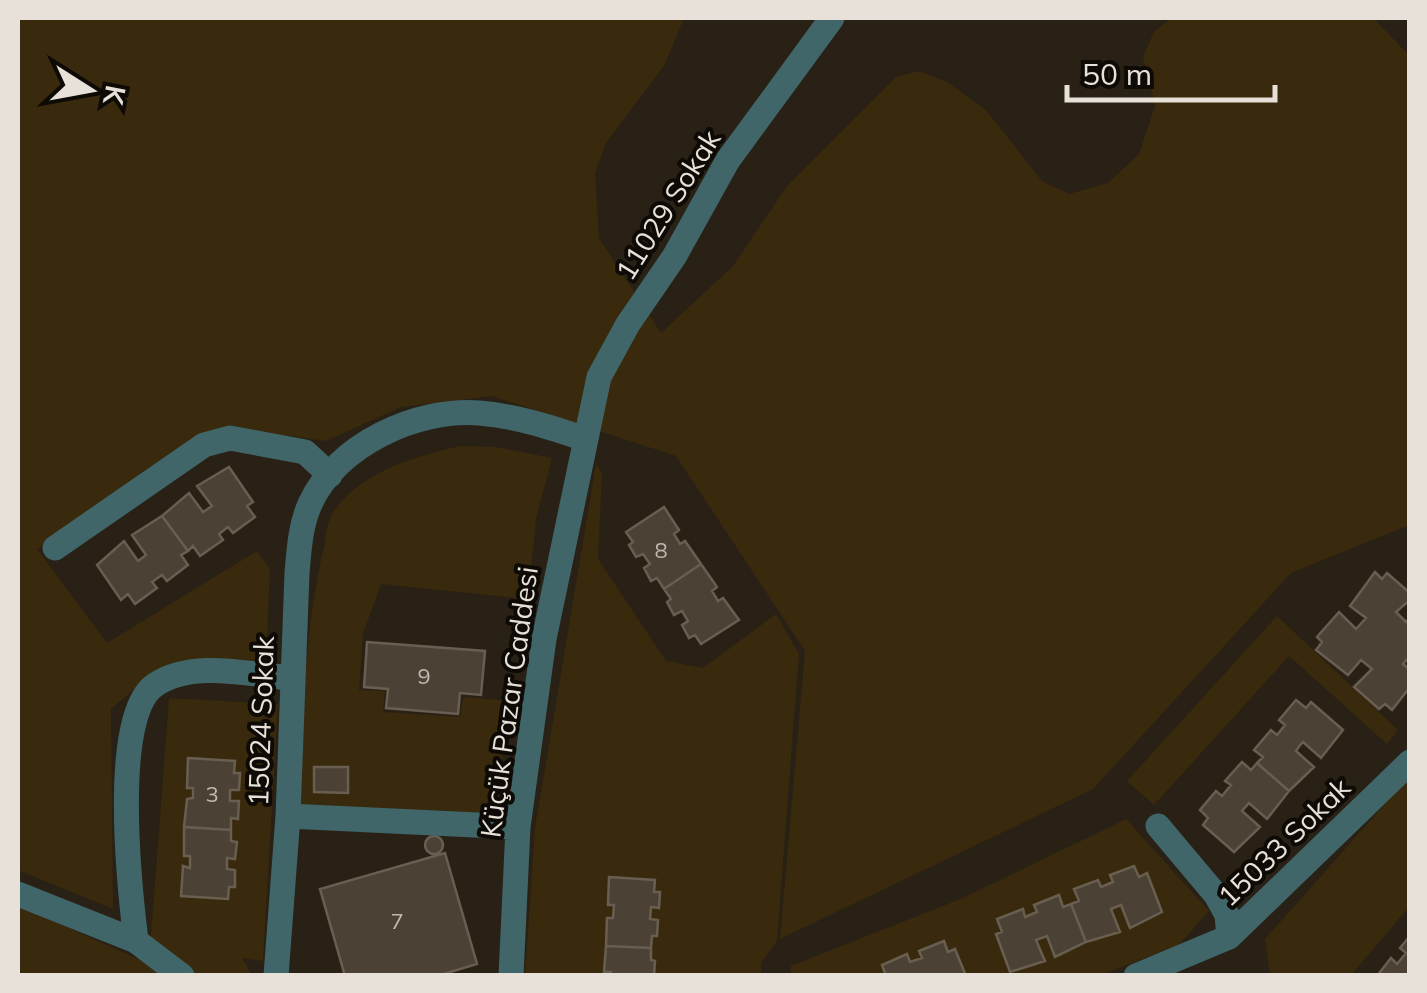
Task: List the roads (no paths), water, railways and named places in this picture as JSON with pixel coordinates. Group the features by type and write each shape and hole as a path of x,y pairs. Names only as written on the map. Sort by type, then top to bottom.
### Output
{"lane":[{"name":"11029 Sokak","path":"585,439 599,377 628,324 674,257 728,160 832,18"},
{"path":"54,548 204,445 230,438 305,452 330,475 378,437 429,416 476,413 511,418 585,439"},
{"name":"Küçük Pazar Caddesi","path":"510,976 518,828 544,640 585,439"},
{"name":"15024 Sokak","path":"276,976 288,816 300,540 310,504 330,475"},
{"path":"136,942 125,810 128,762 142,701 152,686 199,670 292,678"},
{"name":"15033 Sokak","path":"1136,976 1229,937 1410,762"},
{"path":"288,816 518,828"},
{"path":"1158,826 1216,895 1228,915 1229,937"},
{"path":"18,894 136,942 182,976"}]}
